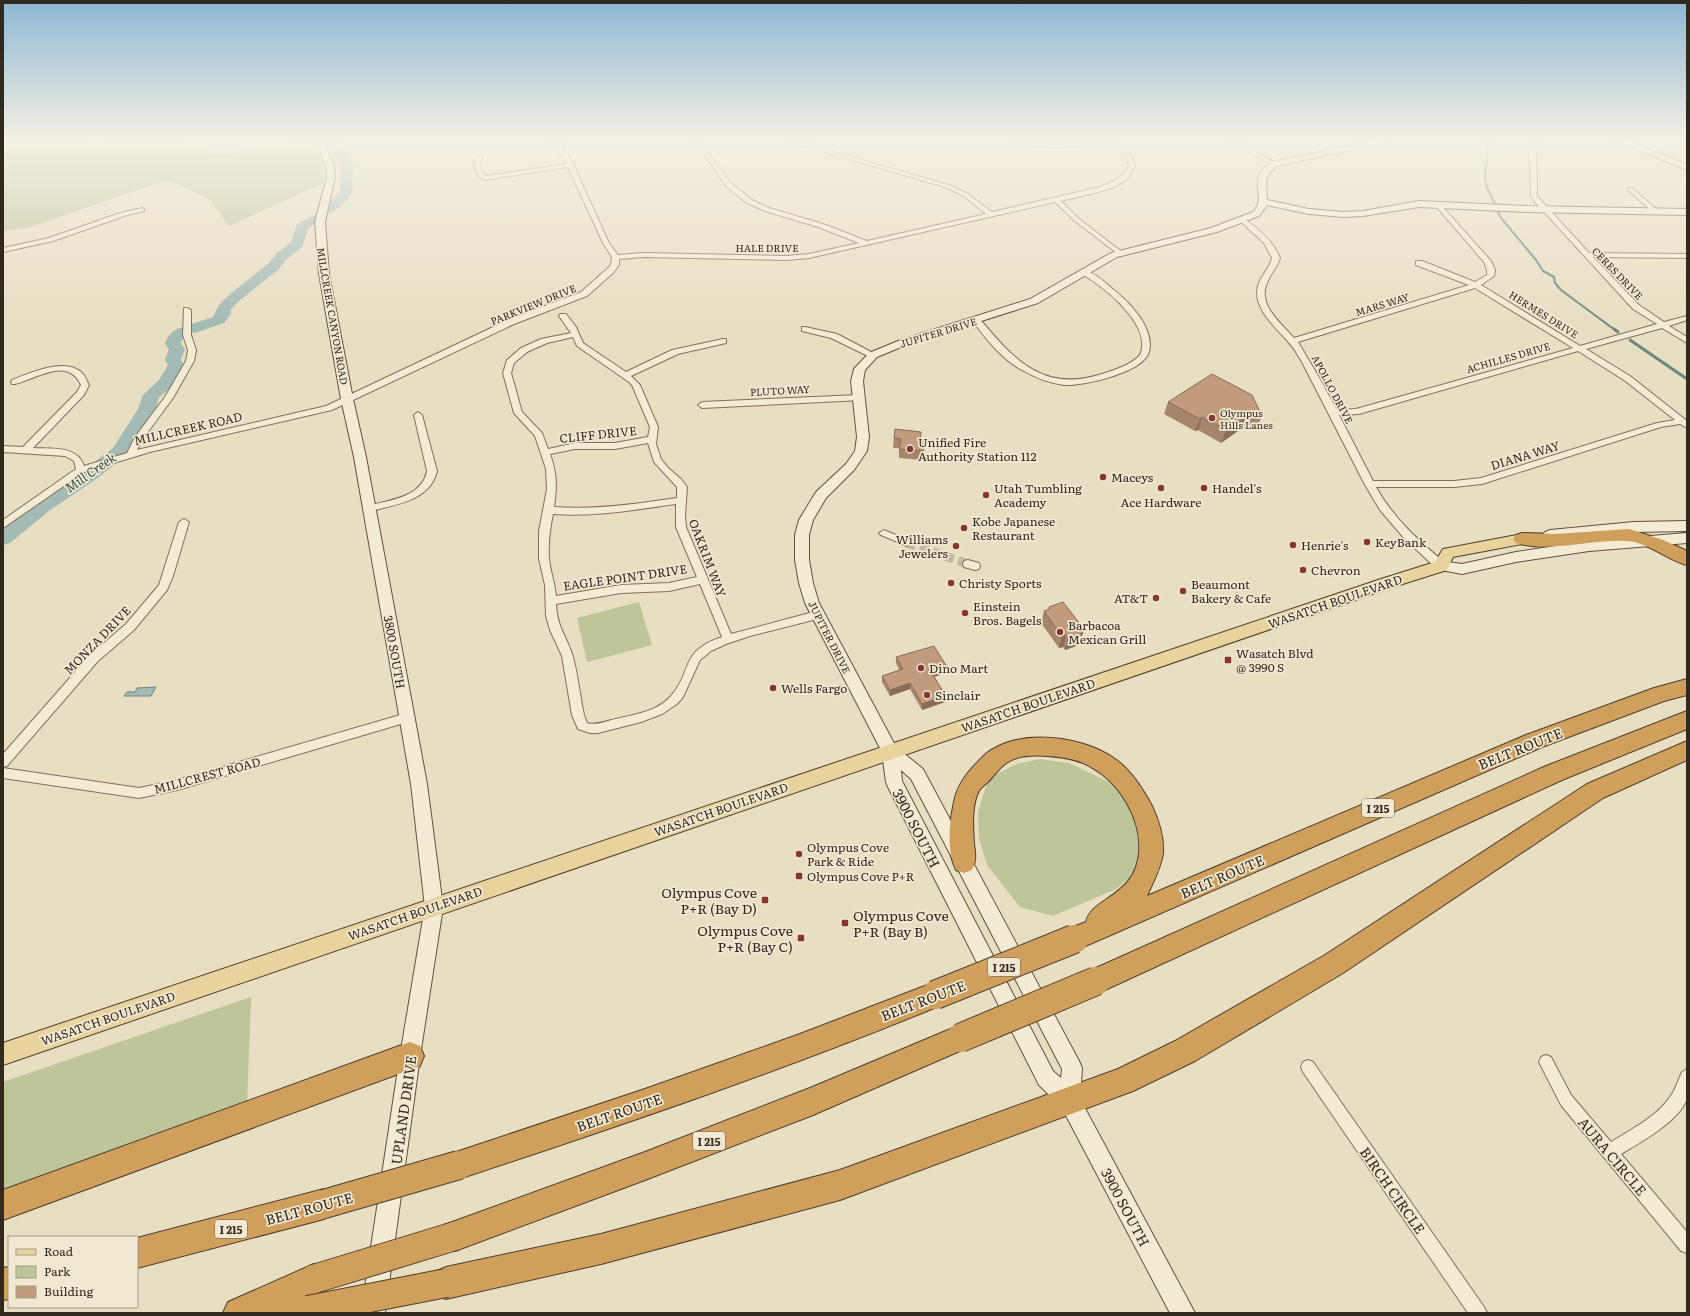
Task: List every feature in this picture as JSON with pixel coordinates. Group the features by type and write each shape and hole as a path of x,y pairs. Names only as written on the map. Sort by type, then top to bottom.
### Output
{"highway":[{"path":"1522,539 1556,540 1621,535 1639,537 1687,560"},
{"name":"BELT ROUTE","path":"138,1253 324,1204 459,1165 645,1103 800,1047 1074,939 1534,741 1661,694 1687,687"},
{"name":"I 215","path":"239,1313 314,1279 455,1236 645,1166 813,1101 1096,981 1554,773 1687,720"},
{"path":"964,862 961,834 962,814 971,784 1002,755 1030,746 1057,748 1083,754 1107,765 1125,782 1141,806 1148,826 1152,847 1150,864 1136,891 1074,939"},
{"path":"249,1313 308,1310 446,1283 601,1249 840,1185 1123,1081 1184,1051 1334,964 1595,791 1687,750"},
{"path":"3,1205 410,1056"}],"main road":[{"path":"1441,566 1448,553 1522,539"},
{"name":"WASATCH BOULEVARD","path":"3,1054 1384,584 1441,566"}],"street":[{"name":"MILLCREEK CANYON ROAD","path":"325,202 320,222 322,257 347,399"},
{"path":"587,202 606,243 616,257"},
{"path":"751,202 816,224 866,243"},
{"path":"975,202 991,215"},
{"name":"HALE DRIVE","path":"616,257 644,255 795,258 810,256 1046,202"},
{"path":"1059,202 1077,220 1120,253"},
{"name":"JUPITER DRIVE","path":"890,752 817,615 810,598 803,572 801,549 802,536 806,520 821,495 850,468 862,451 863,437 857,381 860,370 873,355 902,343 1034,301 1108,258 1120,253 1199,235 1242,220 1260,211 1264,202"},
{"path":"1266,202 1319,213 1339,215 1364,213 1407,205 1687,212"},
{"name":"CERES DRIVE","path":"1539,202 1636,307 1687,341"},
{"path":"1645,202 1655,211"},
{"path":"1438,205 1490,267 1490,276 1476,285"},
{"path":"3,250 56,238 122,214 142,210"},
{"name":"APOLLO DRIVE","path":"1242,220 1258,233 1275,255 1276,260 1262,284 1262,297 1270,316 1293,341 1334,413 1370,484 1396,524 1441,566"},
{"path":"1587,255 1687,256"},
{"name":"PARKVIEW DRIVE","path":"347,399 511,322 579,297 610,271 615,264 616,257"},
{"name":"HERMES DRIVE","path":"1419,263 1476,285 1634,382 1685,423"},
{"path":"976,320 1015,362 1024,368 1049,379 1070,383 1089,382 1125,368 1141,358 1145,352 1146,339 1144,330 1136,318 1104,284 1084,272"},
{"name":"MARS WAY","path":"1293,341 1476,285"},
{"path":"131,454 138,439 169,398 190,361 192,350 188,335 187,310"},
{"name":"OAKRIM WAY","path":"563,316 572,327 578,341 584,348 626,375 635,383 646,405 654,427 652,439 653,448 659,463 681,484 681,527 728,639"},
{"name":"ACHILLES DRIVE","path":"1334,413 1356,412 1687,318"},
{"path":"805,329 834,336 873,355"},
{"path":"575,334 544,341 530,347 513,359 507,369 507,377 518,413 536,432 546,452 551,473 552,489 550,510 544,531 543,551 550,586 553,624 567,656 578,716 582,726 588,729 648,715 667,706 679,694 697,657 705,649 728,639 782,623 817,615"},
{"path":"626,375 675,352 723,341"},
{"path":"14,382 35,374 67,368 79,373 85,385 81,393 25,451"},
{"name":"PLUTO WAY","path":"702,405 859,398"},
{"name":"MILLCREEK ROAD","path":"3,525 81,470 96,464 131,454 329,408 347,399"},
{"name":"3800 SOUTH","path":"347,399 370,508 419,784 434,907"},
{"path":"370,508 416,494 425,488 431,480 432,471 418,415"},
{"name":"DIANA WAY","path":"1370,484 1454,484 1482,481 1660,425 1685,423"},
{"name":"CLIFF DRIVE","path":"546,452 575,446 615,446 652,439"},
{"path":"3,449 67,454 78,460 81,470"},
{"path":"550,510 575,512 608,511 680,500"},
{"name":"MONZA DRIVE","path":"3,762 94,658 130,627 163,587 168,576 184,522"},
{"path":"1522,539 1634,527 1687,526"},
{"path":"884,533 908,543"},
{"name":"WASATCH BOULEVARD","path":"1441,566 1462,569 1553,551 1608,544 1687,538"},
{"name":"EAGLE POINT DRIVE","path":"550,601 621,589 669,586 702,579"},
{"name":"MILLCREST ROAD","path":"3,773 117,791 139,793 177,785 407,718"},
{"name":"3900 SOUTH","path":"890,752 917,774 1072,1068 1069,1101"},
{"name":"3900 SOUTH","path":"890,752 894,782 1046,1078 1069,1101 1183,1313"},
{"name":"UPLAND DRIVE","path":"373,1313 410,1056 434,907"},
{"name":"AURA CIRCLE","path":"1546,1062 1566,1100 1687,1245"},
{"name":"BIRCH CIRCLE","path":"1308,1067 1478,1313"},
{"path":"1609,1152 1656,1124 1673,1107 1685,1088 1687,1077"}],"green space":[{"path":"3,202 102,202 28,228 3,231"},
{"path":"212,202 281,202 229,226"},
{"path":"639,602 652,645 587,662 577,618"},
{"path":"1039,759 1069,763 1109,782 1127,798 1139,827 1140,853 1132,876 1116,889 1053,916 1020,907 987,865 979,839 978,812 985,789 992,776 1017,764"},
{"path":"251,997 247,1105 3,1194 3,1082"}],"water":[{"path":"156,687 151,696 124,696 127,692 135,692 137,688"}],"building":[{"name":"Olympus Hills Lanes","path":"1212,374 1252,395 1262,416 1247,416 1226,430 1202,417 1200,419 1168,402"},
{"path":"895,429 921,432 920,441 925,441 923,451 899,449 901,439 894,438"},
{"path":"1063,602 1084,629 1081,630 1083,633 1068,638 1066,635 1062,637 1044,611 1050,609 1049,607"},
{"path":"934,646 947,667 931,672 946,696 922,704 910,683 890,690 882,676 903,669 896,657"}],"waterway":[{"name":"Mill Creek","path":"328,210 336,202"},
{"path":"1497,210 1501,218 1536,260 1543,271 1554,277 1555,283 1561,290 1615,330"},
{"name":"Mill Creek","path":"195,328 219,320 223,314 224,308 235,297 273,267 282,256 297,244 302,227 315,219"},
{"path":"1614,329 1618,332"},
{"name":"Mill Creek","path":"3,538 42,506 92,473 119,452 147,409 151,395 165,384 173,373 176,365 173,360 177,349 173,344 175,337 183,332"},
{"path":"1630,340 1687,379"}],"tunnel":[{"path":"907,543 968,564"}],"place":[{"name":"Olympus Hills Lanes","path":"1212,418"},
{"name":"Unified Fire Authority Station 112","path":"910,449"},
{"name":"Maceys","path":"1103,477"},
{"name":"Ace Hardware","path":"1161,488"},
{"name":"Handel's","path":"1204,488"},
{"name":"Utah Tumbling Academy","path":"986,495"},
{"name":"Kobe Japanese Restaurant","path":"964,528"},
{"name":"KeyBank","path":"1367,542"},
{"name":"Henrie's","path":"1293,545"},
{"name":"Williams Jewelers","path":"956,546"},
{"name":"Chevron","path":"1303,570"},
{"name":"Christy Sports","path":"951,583"},
{"name":"Beaumont Bakery & Cafe","path":"1183,591"},
{"name":"AT&T","path":"1156,598"},
{"name":"Einstein Bros. Bagels","path":"965,613"},
{"name":"Barbacoa Mexican Grill","path":"1060,632"},
{"name":"Wasatch Blvd @ 3990 S","path":"1228,660"},
{"name":"Dino Mart","path":"921,668"},
{"name":"Wells Fargo","path":"773,688"},
{"name":"Sinclair","path":"927,695"},
{"name":"Olympus Cove Park & Ride","path":"799,854"},
{"name":"Olympus Cove P+R","path":"799,876"},
{"name":"Olympus Cove P+R (Bay D)","path":"765,900"},
{"name":"Olympus Cove P+R (Bay B)","path":"845,923"},
{"name":"Olympus Cove P+R (Bay C)","path":"801,938"}]}
